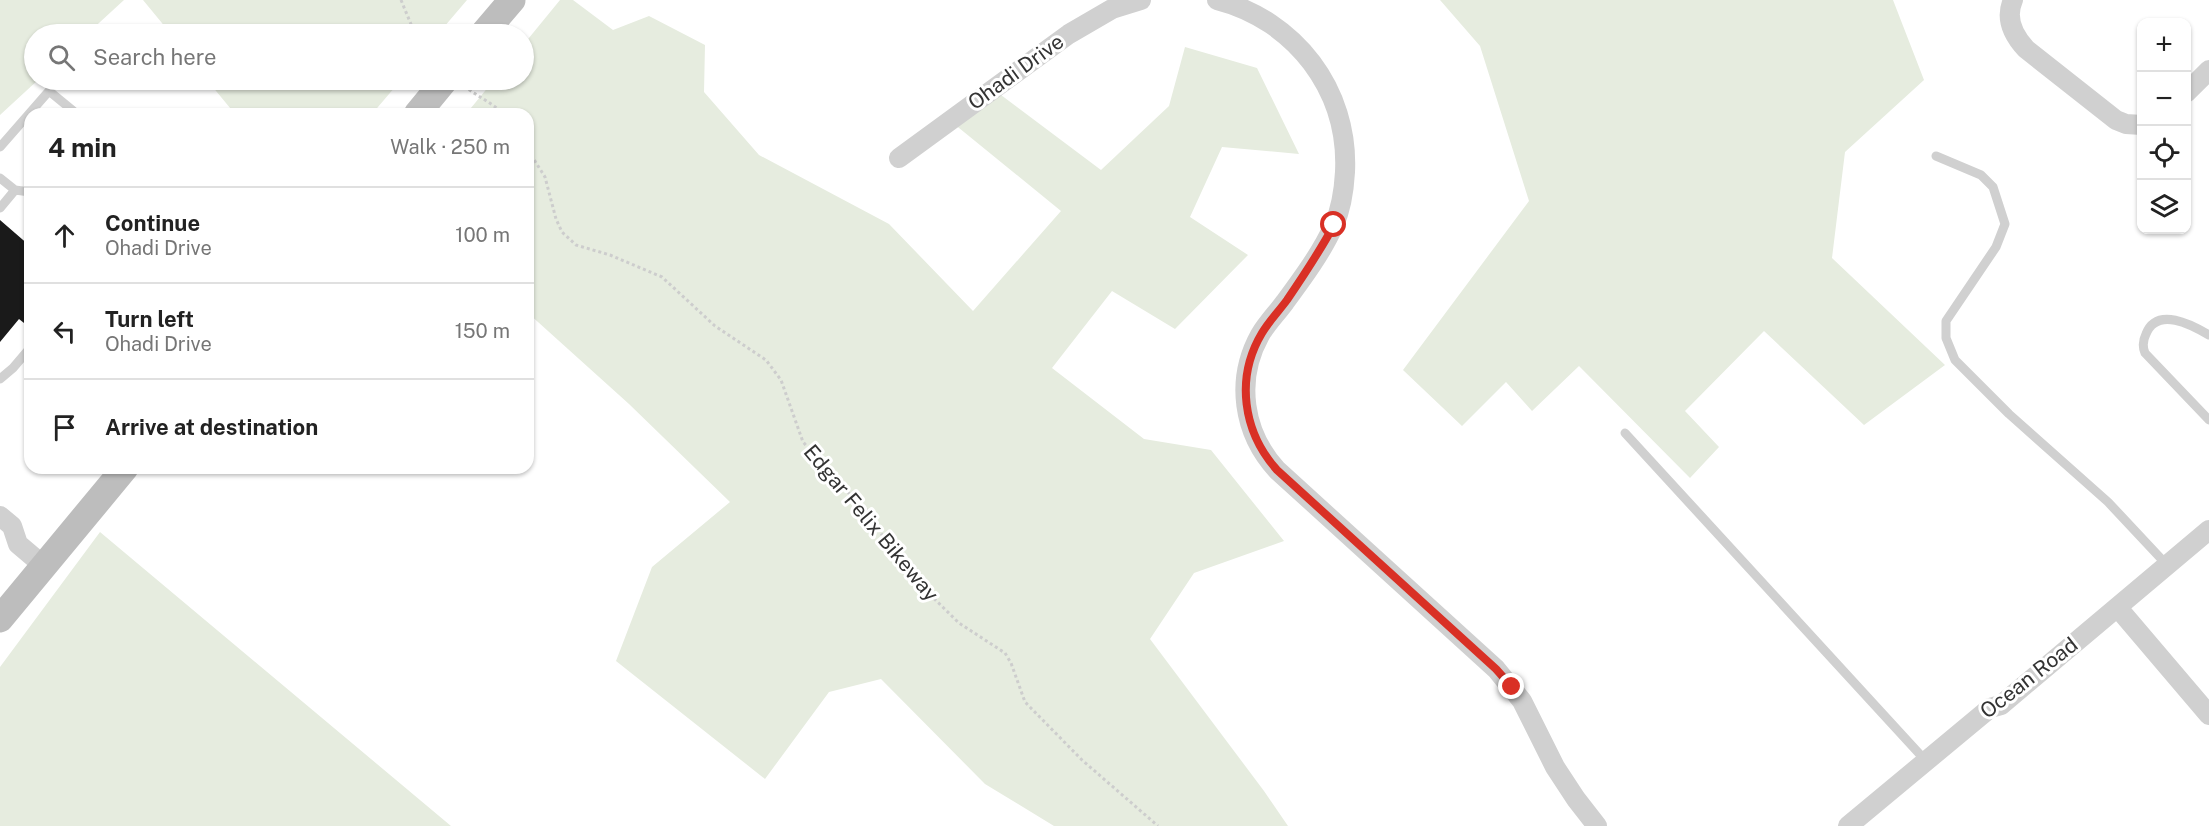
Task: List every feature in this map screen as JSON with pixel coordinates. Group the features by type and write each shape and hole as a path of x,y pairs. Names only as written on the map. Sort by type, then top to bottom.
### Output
{"main road":[{"path":"492,24 512,0"},
{"path":"422,108 437,90"},
{"path":"0,619 120,474"}],"street":[{"name":"Ohadi Drive","path":"899,158 1069,33 1112,9 1141,0"},
{"path":"1217,0 1250,11 1267,21 1300,48 1313,64 1333,99 1344,141 1344,184 1334,225 1313,261 1261,334 1250,361 1245,386 1246,408 1255,438 1261,451 1277,470 1496,669 1512,687 1535,724 1556,767 1576,799 1597,826"},
{"path":"2013,0 2010,17 2018,40 2116,120 2137,125"},
{"path":"2191,89 2209,70"},
{"path":"0,516 12,526 9,542 44,566"},
{"name":"Ocean Road","path":"1848,826 1990,708 2001,705 2209,530"},
{"path":"2118,608 2209,715"}],"lane":[{"path":"34,108 49,91 69,108"},
{"path":"0,147 24,120"},
{"path":"1936,156 1981,175 1993,187 2005,224 1996,247 1946,321 1946,338 1955,360 2009,414 2108,502 2167,565"},
{"path":"0,178 15,190 24,191"},
{"path":"0,208 15,190"},
{"path":"2209,335 2192,325 2169,319 2162,320 2154,323 2147,330 2143,347 2145,353 2209,420"},
{"path":"0,379 24,355"},
{"path":"1625,433 1926,761"}],"path":[{"path":"401,0 411,24"},
{"path":"470,90 496,108"},
{"name":"Edgar Felix Bikeway","path":"534,160 545,177 556,219 562,232 576,245 610,255 662,277 715,326 766,360 781,381 803,442 856,501 868,511 888,545 912,578 959,623 1005,653 1025,702 1082,760 1158,826"}],"shaded area":[{"path":"0,0 124,0 98,24 24,24 24,90 27,90 0,115"},
{"path":"143,0 467,0 447,24 163,24"},
{"path":"560,0 573,0 613,30 649,16 705,45 704,92 759,155 889,224 973,311 1061,211 948,119 993,89 1101,170 1169,106 1185,47 1257,68 1299,154 1222,147 1190,217 1248,255 1175,329 1112,291 1052,368 1144,439 1211,450 1284,541 1194,573 1150,639 1288,826 1054,826 985,784 881,679 829,692 765,779 616,661 652,567 730,502 629,404 534,318 534,108 471,108 486,90 534,90 534,32"},
{"path":"1440,0 1893,0 1924,80 1845,152 1832,258 1945,365 1864,425 1764,331 1685,411 1719,447 1690,478 1579,366 1532,411 1506,382 1462,426 1403,370 1529,201 1480,46"},
{"path":"215,90 392,90 377,108 230,108"},
{"path":"100,532 451,826 0,826 0,667"}],"building":[{"path":"0,220 24,241 24,323 19,319 0,342"}],"route":[{"path":"1334,225 1285,303 1268,322 1250,361 1245,386 1246,408 1255,438 1261,451 1277,470 1496,669 1512,687"}]}
